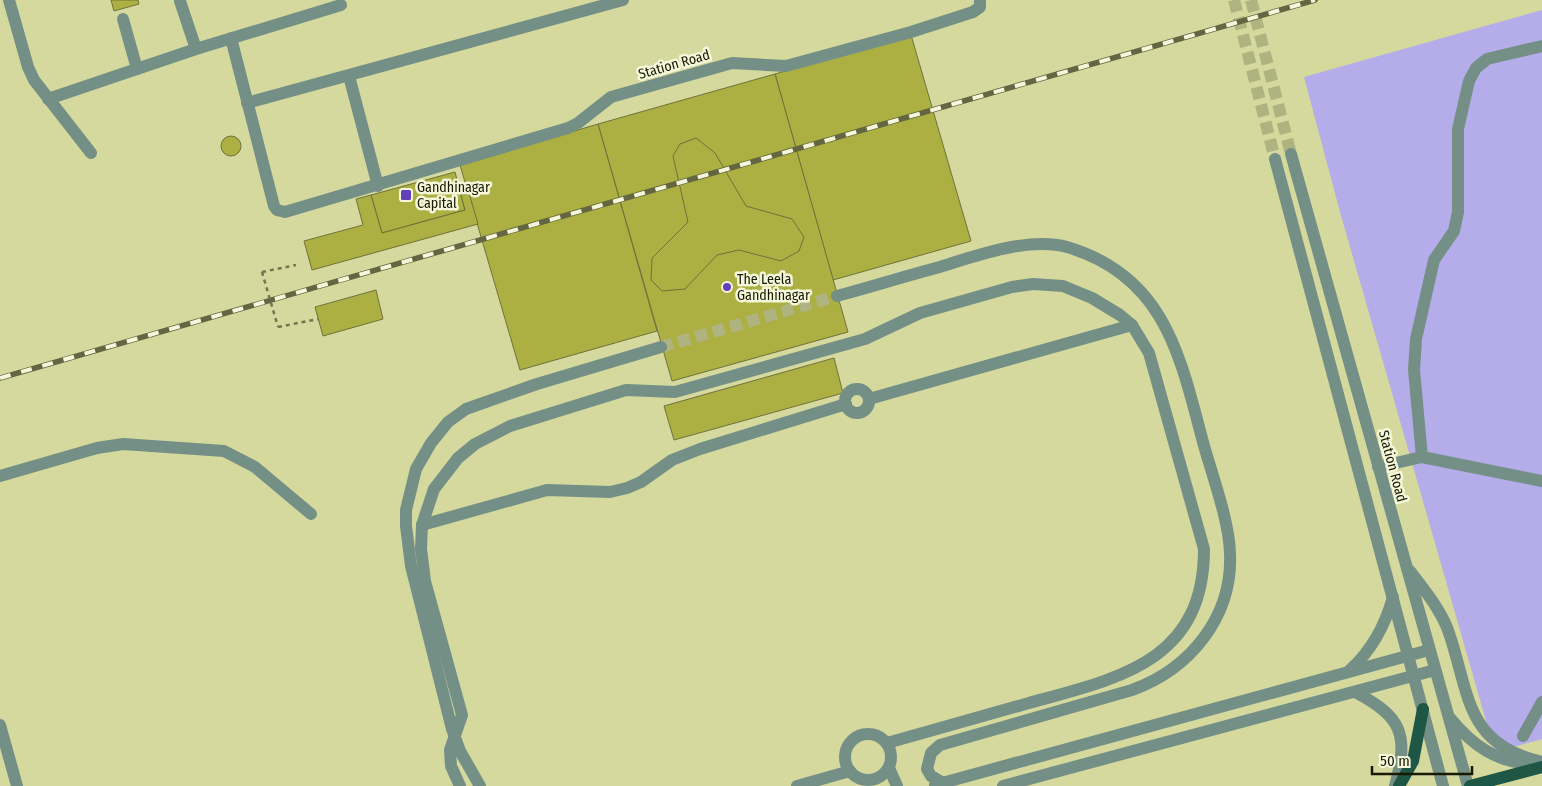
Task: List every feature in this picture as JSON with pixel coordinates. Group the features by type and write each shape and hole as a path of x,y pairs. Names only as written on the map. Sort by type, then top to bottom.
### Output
{"main road":[{"path":"1399,786 1408,774 1413,761 1423,709"},
{"path":"1469,786 1542,764"}],"street":[{"path":"9,0 28,67 48,99 91,153"},
{"path":"231,38 247,103 349,76 589,5 623,0"},
{"name":"Station Road","path":"247,103 274,206 277,210 285,212 378,186 568,128 578,123 611,97 732,63 743,62 786,66 911,32 973,12 980,7 980,0"},
{"path":"180,1 196,49"},
{"path":"48,99 196,49 342,5"},
{"path":"123,19 137,69"},
{"path":"1422,457 1414,370 1416,339 1434,260 1454,231 1458,212 1458,130 1469,81 1476,68 1487,59 1542,46"},
{"path":"349,76 378,186"},
{"name":"Station Road","path":"1291,154 1446,712 1469,786"},
{"path":"1275,158 1443,786"},
{"path":"837,296 979,256 1040,244 1066,247 1102,261 1136,285 1155,308 1177,350 1229,538 1229,572 1225,596 1217,618 1201,642 1174,668 1158,679 1132,690 947,742 935,748 927,763 938,785 1429,650"},
{"path":"460,786 451,766 450,750 462,714 425,581 421,549 422,525 434,489 458,458 475,444 510,426 626,390 675,392 865,339 920,313 1012,287 1033,284 1063,286 1092,298 1132,325 1153,361 1204,549 1202,586 1196,604 1186,624 1155,656 1118,677 887,743"},
{"path":"422,525 547,490 610,492 627,488 641,482 672,460 700,449 846,404 846,396 855,389 862,390 869,399 1132,325"},
{"path":"480,786 460,751 452,729 411,566 406,510 416,469 431,443 448,422 466,410 528,387 662,347"},
{"path":"0,476 96,448 124,444 224,451 255,467 311,514"},
{"path":"1378,467 1422,457 1542,481"},
{"path":"1405,565 1431,600 1450,634 1465,692 1476,720 1489,734 1516,754 1542,764"},
{"path":"1348,672 1364,657 1374,643 1386,619 1393,597"},
{"path":"1003,786 1435,670"},
{"path":"1355,692 1385,709 1397,727 1402,754 1395,786"},
{"path":"1523,736 1542,702"},
{"path":"1446,712 1462,732 1486,753 1507,762 1542,764"},
{"path":"0,725 17,786"},
{"path":"889,768 878,778 864,783 850,771 845,756 846,749 856,737 870,734 878,736 887,743 891,753 889,768 897,786"},
{"path":"797,786 850,771"}],"path":[{"path":"296,266 262,272 278,327 318,319"}],"shaded area":[{"path":"1542,10 1542,739 1495,752 1340,212 1304,77"}],"building":[{"path":"111,0 138,0 139,4 114,11"},
{"path":"911,35 971,241 833,280 775,74"},
{"path":"775,74 848,332 672,381 598,124"},
{"path":"598,124 657,331 520,370 460,165"},
{"path":"231,136 238,139 241,146 238,153 231,156 224,153 221,146 224,139"},
{"path":"696,138 715,153 746,206 792,219 804,237 799,251 781,261 739,250 717,255 685,289 662,291 651,280 652,258 688,222 673,156 680,144"},
{"path":"455,172 465,210 382,233 371,195"},
{"path":"469,193 478,224 312,270 304,241 363,225 356,199 371,195 382,233 465,210 461,195"},
{"path":"376,290 383,319 323,336 315,307"},
{"path":"834,358 843,393 674,440 664,406"}],"tunnel":[{"path":"1234,0 1275,159"},
{"path":"1251,0 1291,154"},
{"path":"661,347 837,296"}],"railway":[{"path":"0,378 1315,0"}],"place":[{"name":"Gandhinagar Capital","path":"406,195"},
{"name":"The Leela Gandhinagar","path":"727,287"}]}
